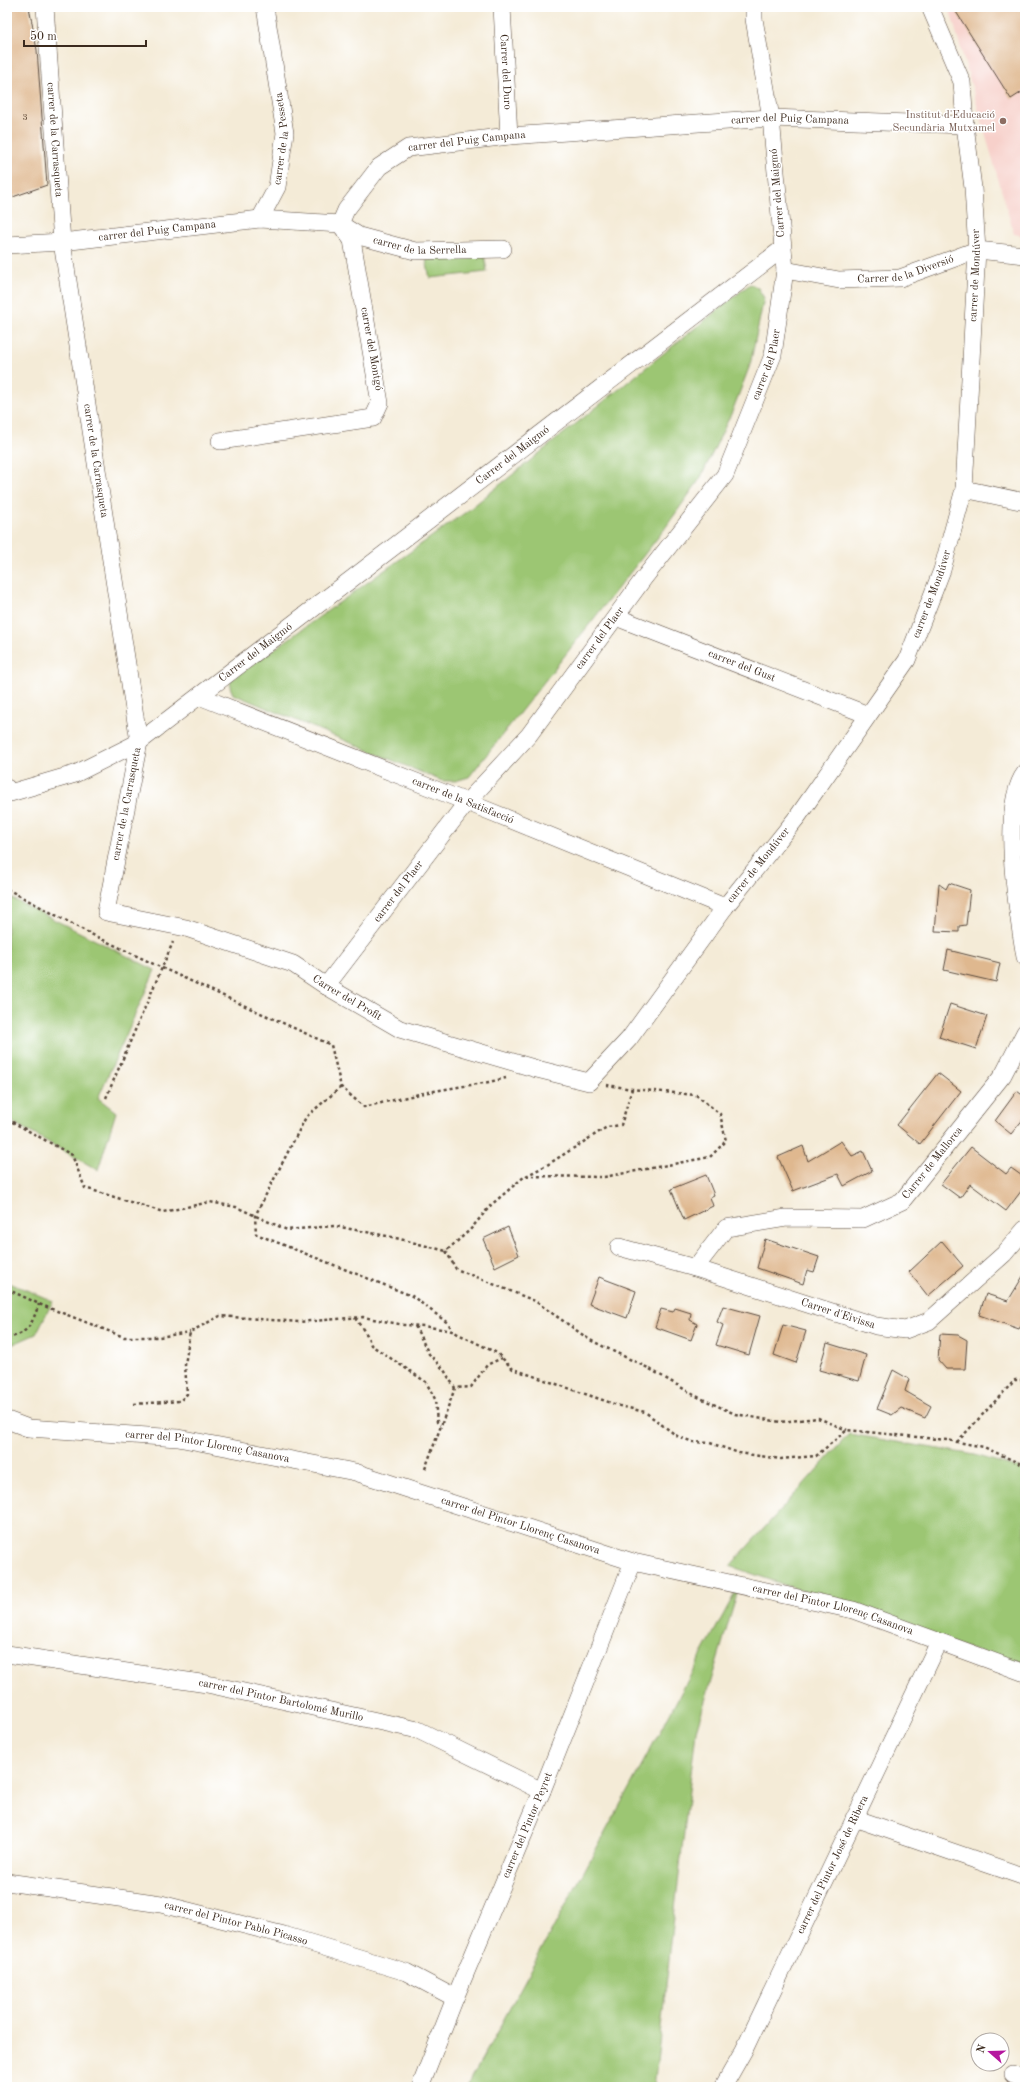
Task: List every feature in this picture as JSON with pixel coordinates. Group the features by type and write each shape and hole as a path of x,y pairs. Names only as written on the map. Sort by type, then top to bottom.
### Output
{"street":[{"name":"carrer de la Carrasqueta","path":"45,7 62,242 139,742 106,912"},
{"name":"carrer de la Pesseta","path":"260,219 277,186 285,133 265,7"},
{"name":"Carrer del Duro","path":"502,7 509,136"},
{"name":"Carrer del Maigmó","path":"8,793 75,774 139,742 782,249 771,118 754,20 754,7"},
{"name":"carrer de Mondúver","path":"589,1082 628,1039 725,907 798,816 907,660 942,570 964,489 977,250 973,188 965,125 962,82 930,7"},
{"name":"carrer del Puig Campana","path":"7,245 62,242 260,219 340,224 346,210 379,167 408,148 509,136 771,118 965,125"},
{"name":"carrer de la Serrella","path":"340,224 359,236 415,251 504,249"},
{"name":"carrer del Montgó","path":"220,441 373,418 380,403 352,240 340,224"},
{"name":"carrer del Plaer","path":"326,986 467,802 529,735 616,617 725,474 773,355 785,270 782,249"},
{"name":"Carrer de la Diversió","path":"785,270 839,280 900,278 977,250 1025,255"},
{"path":"964,489 1025,502"},
{"name":"carrer del Gust","path":"616,617 868,715"},
{"name":"carrer de la Satisfacció","path":"199,696 467,802 725,907"},
{"path":"1025,773 1019,782 1011,827 1015,898 1025,957"},
{"name":"Carrer del Profit","path":"106,912 179,926 293,964 326,986 400,1029 537,1069 589,1082"},
{"name":"Carrer de Mallorca","path":"695,1268 726,1228 786,1218 863,1219 902,1201 1003,1076 1025,1032"},
{"name":"Carrer d'Eivissa","path":"619,1247 695,1268 876,1326 904,1330 929,1321 1004,1254 1025,1229"},
{"name":"carrer del Pintor Llorenç Casanova","path":"7,1420 28,1428 178,1438 355,1472 633,1562 853,1610 1025,1673"},
{"name":"carrer del Pintor Peyret","path":"420,2087 455,1998 542,1790 633,1562"},
{"name":"carrer del Pintor José de Ribera","path":"723,2087 744,2050 854,1818 940,1642"},
{"name":"carrer del Pintor Bartolomé Murillo","path":"7,1654 207,1684 418,1730 542,1790"},
{"path":"854,1818 1025,1878"},
{"name":"carrer del Pintor Pablo Picasso","path":"7,1882 161,1904 284,1935 406,1972 455,1998"}],"path":[{"path":"7,889 89,933 162,968 332,1045 341,1087 364,1107 428,1092 509,1077"},
{"path":"106,1098 179,926"},
{"path":"525,1176 604,1177 710,1157 726,1141 720,1114 696,1095 632,1089 589,1082"},
{"path":"341,1087 306,1117 255,1216 256,1234 412,1296 449,1324 452,1331"},
{"path":"446,1251 470,1230 491,1205 525,1176 547,1165 607,1127 621,1125 632,1089"},
{"path":"7,1119 72,1155 85,1188 163,1212 210,1202 236,1207 287,1230 335,1226 392,1237 446,1251 456,1269 535,1301 590,1340 648,1368 694,1395 735,1414 780,1422 818,1418 847,1430 957,1442 984,1447 1025,1466"},
{"path":"7,1289 39,1304 124,1337 160,1337 190,1332 220,1316 299,1322 363,1317 404,1325 452,1331 497,1353 512,1369 620,1406 645,1412 678,1436 693,1442 710,1443 739,1453 781,1459 816,1456 847,1430"},
{"path":"7,1338 14,1337 31,1326 39,1304"},
{"path":"354,1318 367,1334 371,1345 426,1382 435,1399 438,1422 440,1425"},
{"path":"414,1326 424,1342 429,1354 444,1370 455,1388"},
{"path":"134,1404 180,1401 187,1394 185,1365 190,1332"},
{"path":"455,1388 471,1386 487,1365 502,1358"},
{"path":"957,1442 1015,1380 1025,1380"},
{"path":"425,1469 440,1425 455,1388"}],"shaded area":[{"name":"Institut d'Educació Secundària Mutxamel","path":"949,7 1025,7 1025,236 1014,234"}],"green space":[{"path":"484,253 487,272 430,278 426,260"},
{"path":"750,284 758,288 764,298 750,365 732,412 700,479 663,531 469,777 455,781 442,781 233,694 230,687 231,680 466,512"},
{"path":"7,896 155,970 98,1098 116,1112 98,1170 7,1119"},
{"path":"7,1282 53,1301 36,1334 9,1346 7,1346"},
{"path":"849,1434 975,1455 1025,1470 1025,1668 730,1566"},
{"path":"740,1584 696,1731 654,2087 467,2087"}],"building":[{"path":"7,7 29,7 37,50 47,185 7,199"},
{"name":"Institut d'Educació Secundària Mutxamel","path":"953,7 1025,7 1025,90 1011,99"},
{"path":"949,883 970,890 966,925 959,926 959,932 935,931 939,884 946,889"},
{"path":"948,950 1000,963 996,982 944,970"},
{"path":"950,1004 987,1016 976,1049 939,1037"},
{"path":"938,1073 961,1091 920,1144 897,1125"},
{"path":"1017,1091 1025,1097 1025,1117 1011,1134 995,1121"},
{"path":"841,1141 852,1156 863,1151 872,1171 844,1186 838,1174 793,1191 778,1157 803,1146 808,1161"},
{"path":"971,1147 1006,1174 1011,1168 1025,1178 1025,1186 1006,1211 970,1184 960,1198 941,1184"},
{"path":"706,1175 714,1195 710,1197 713,1206 684,1220 671,1189"},
{"path":"508,1227 519,1255 495,1267 483,1239"},
{"path":"765,1239 819,1257 814,1272 807,1270 803,1284 757,1268"},
{"path":"942,1241 963,1266 928,1296 909,1272"},
{"path":"1025,1273 1025,1319 1019,1329 979,1315 986,1294 1008,1301"},
{"path":"599,1277 636,1291 627,1318 589,1304"},
{"path":"723,1306 760,1316 749,1355 716,1345 723,1325 717,1322"},
{"path":"675,1308 691,1313 690,1320 697,1324 691,1340 655,1327 661,1309 673,1312"},
{"path":"783,1325 806,1331 796,1363 774,1355"},
{"path":"940,1334 958,1335 967,1340 965,1369 946,1369 938,1360"},
{"path":"827,1343 866,1355 859,1381 819,1370"},
{"path":"893,1370 909,1379 905,1391 931,1406 925,1418 901,1408 892,1415 877,1409"}],"place":[{"name":"Institut d'Educació Secundària Mutxamel","path":"1003,121"}]}
